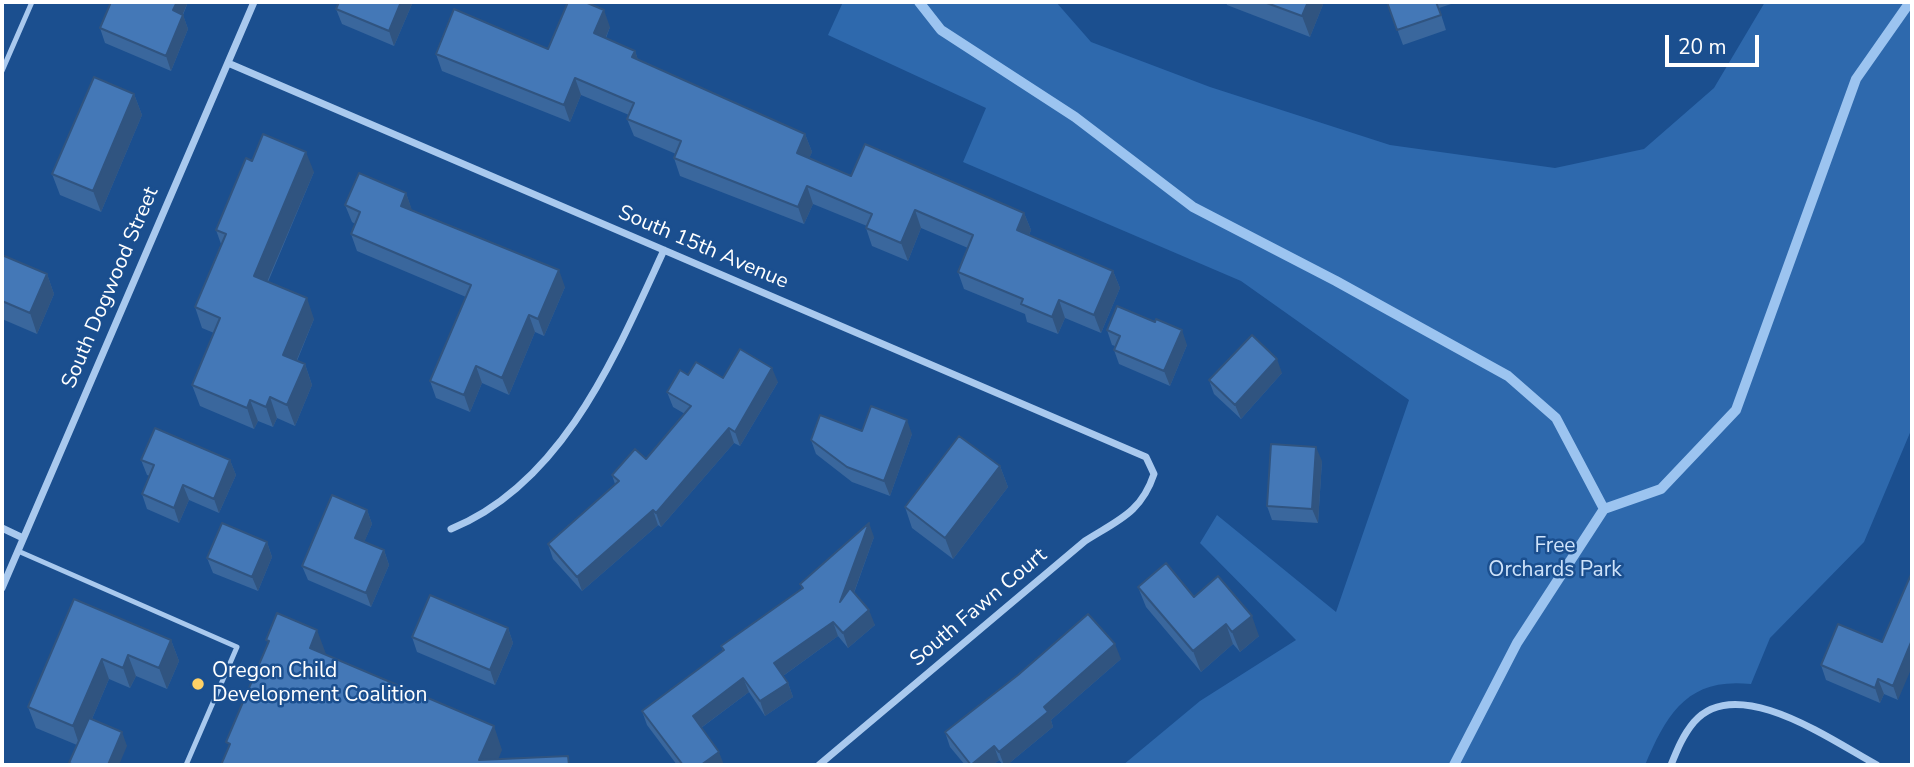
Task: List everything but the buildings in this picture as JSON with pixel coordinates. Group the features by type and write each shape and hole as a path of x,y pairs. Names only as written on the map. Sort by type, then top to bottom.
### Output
{"street":[{"name":"South Dogwood Street","path":"2,588 254,2"},
{"name":"South 15th Avenue","path":"228,63 1120,444 1146,457 1154,474"},
{"path":"451,529 484,516 558,447 613,361 664,250"},
{"name":"South Fawn Court","path":"819,765 1085,541 1125,517 1146,496 1154,474"},
{"path":"2,528 23,538"},
{"path":"1671,765 1695,720 1718,707 1747,705 1774,711 1877,765"}],"lane":[{"path":"2,71 32,2"},
{"path":"18,551 237,647 186,765"}],"green space":[{"name":"Free Orchards Park","path":"843,2 1056,2 1091,42 1210,87 1390,145 1555,168 1644,149 1714,88 1765,2 1912,2 1912,428 1864,542 1770,638 1751,684 1711,686 1683,702 1662,729 1645,765 1123,765 1200,701 1296,640 1200,543 1217,515 1336,612 1409,400 1241,281 963,162 986,108 828,35"}],"waterway":[{"path":"919,2 941,30 1075,117 1193,207 1336,281 1508,376 1556,418 1604,509"},
{"path":"1454,765 1517,643 1604,509 1661,489 1736,410 1856,79 1910,2"}],"place":[{"name":"Oregon Child Development Coalition","path":"198,684"}]}
